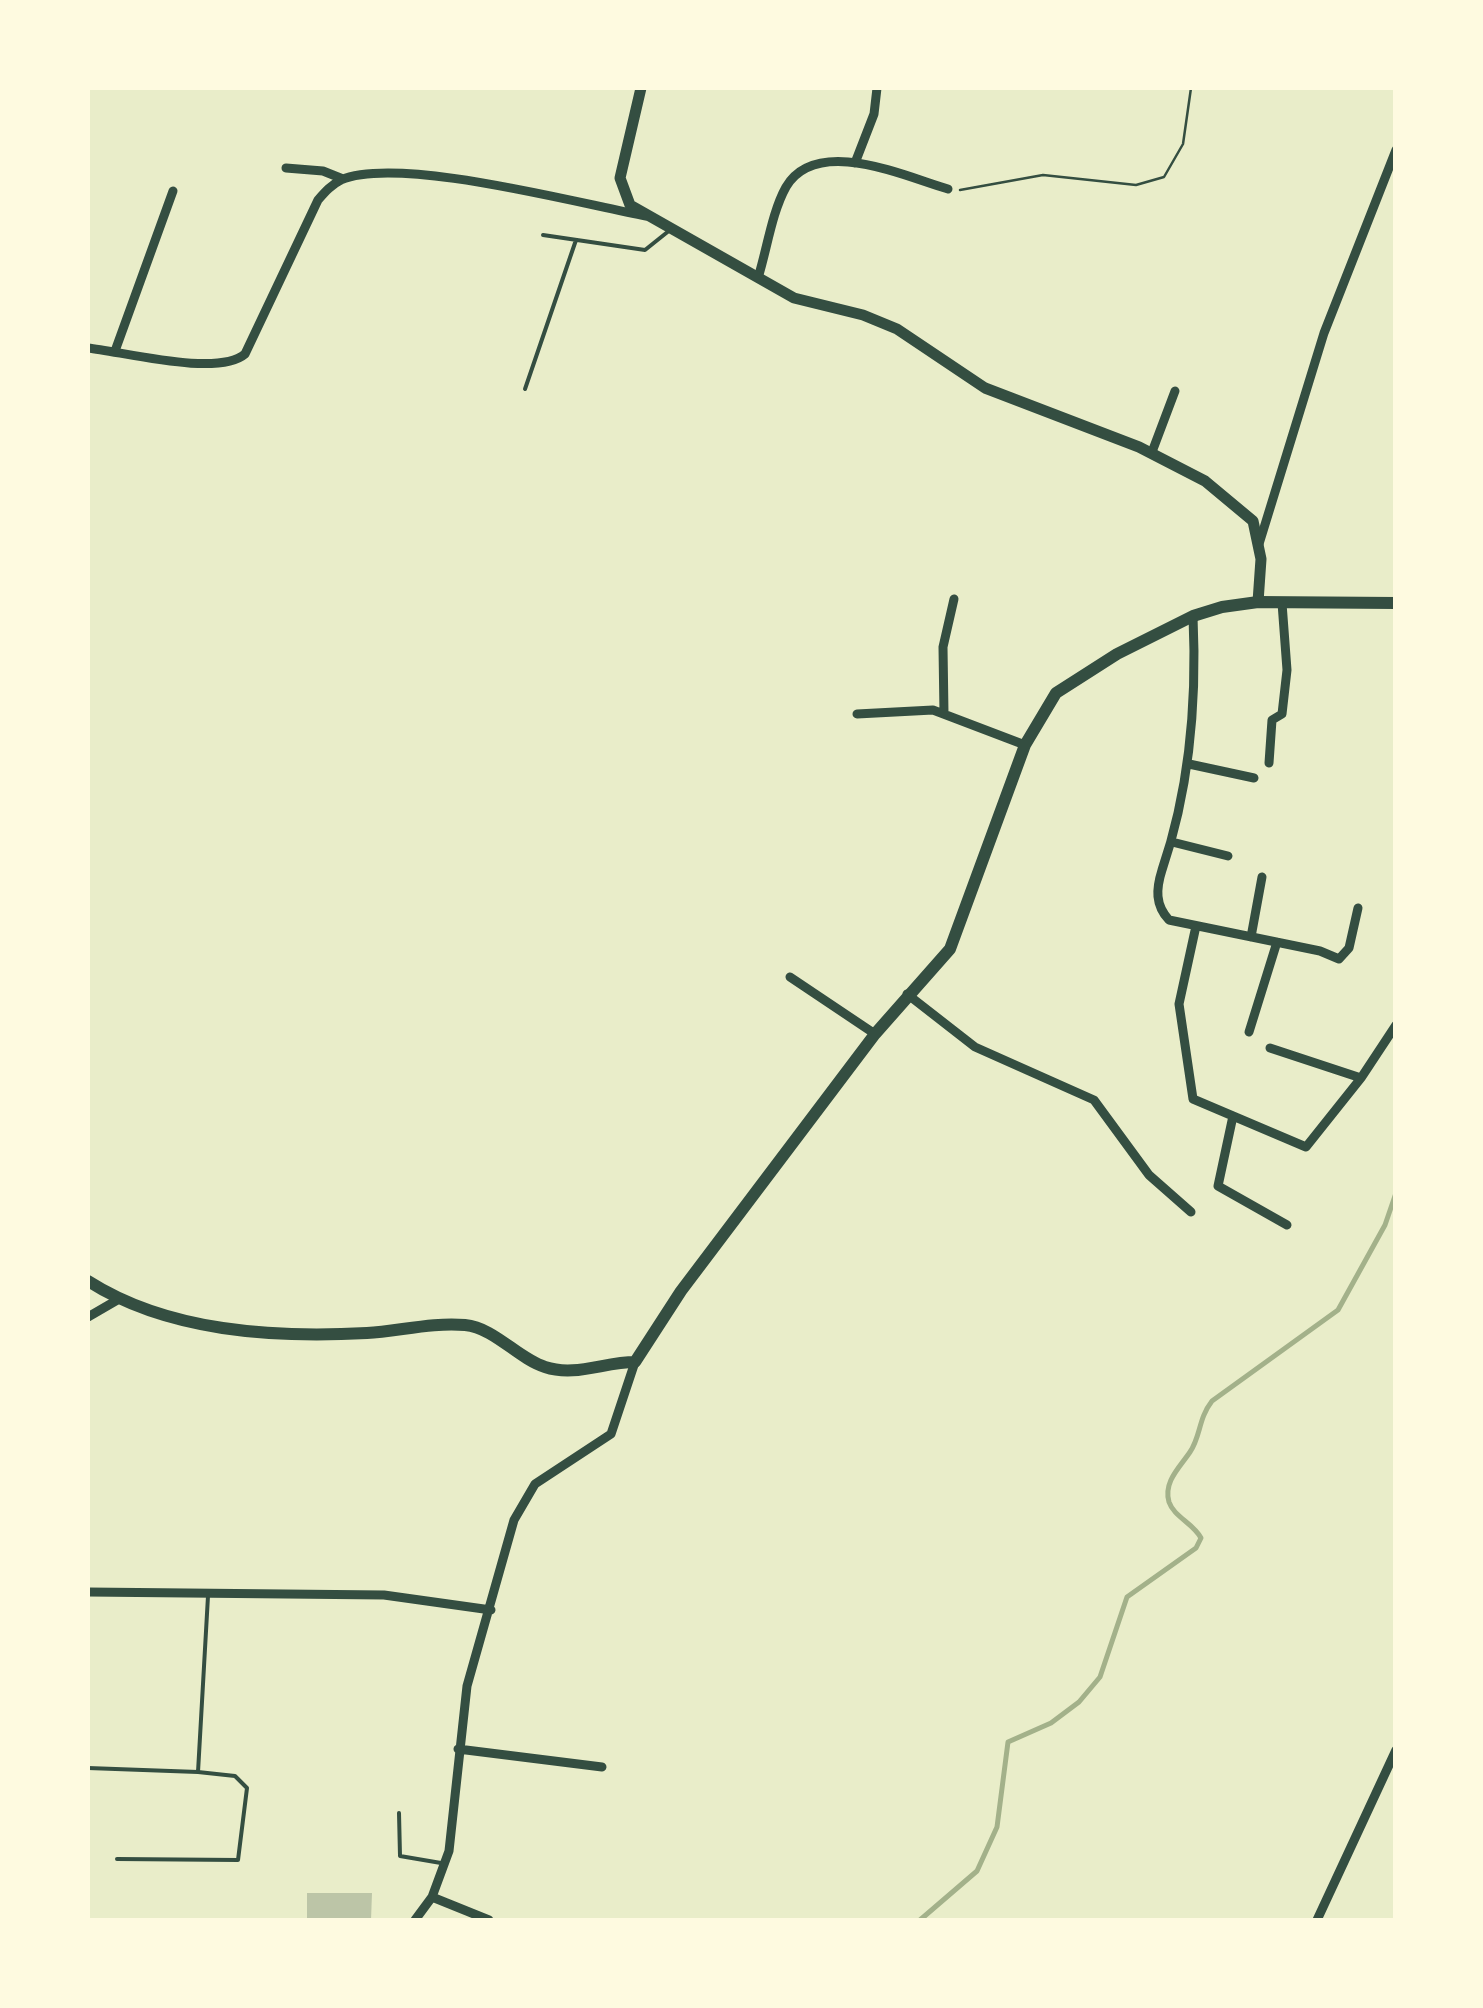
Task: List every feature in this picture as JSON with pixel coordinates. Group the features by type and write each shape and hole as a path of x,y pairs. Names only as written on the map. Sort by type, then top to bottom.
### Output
{"main road":[{"path":"88,1281 119,1299 167,1318 242,1330 363,1333 468,1325 536,1364 564,1371 634,1362 682,1291 875,1034 956,938 1025,746 1046,706 1068,684 1193,616 1258,602 1396,603"}],"street":[{"path":"641,88 620,178 630,205 807,303 863,315 897,329 958,373 1003,396 1152,452 1205,480 1244,509 1253,521 1259,544 1258,602"},
{"path":"855,163 874,114 877,88"},
{"path":"1259,544 1324,333 1396,150"},
{"path":"758,278 784,190 792,179 829,162 855,163 948,189"},
{"path":"286,168 322,171 342,179 380,174 426,176 646,216"},
{"path":"88,348 213,365 237,361 245,354 318,200 342,179"},
{"path":"115,351 173,191"},
{"path":"1152,452 1174,391"},
{"path":"944,714 943,647 954,599"},
{"path":"1269,763 1272,720 1282,714 1286,686 1282,603"},
{"path":"1193,616 1196,672 1188,764 1172,842 1156,888 1161,911 1169,920 1339,959 1349,948 1358,908"},
{"path":"857,714 924,709 1025,746"},
{"path":"1188,764 1254,778"},
{"path":"1172,842 1228,856"},
{"path":"1251,937 1262,877"},
{"path":"1196,926 1178,1004 1193,1099 1306,1147 1361,1078 1396,1024"},
{"path":"1249,1032 1277,942"},
{"path":"790,976 875,1034"},
{"path":"907,994 975,1047 1094,1100 1149,1175 1191,1212"},
{"path":"1270,1048 1361,1078"},
{"path":"1233,1116 1218,1186 1287,1225"},
{"path":"88,1317 119,1299"},
{"path":"414,1920 432,1898 445,1864 469,1674 519,1507 534,1484 611,1434 634,1362"},
{"path":"88,1592 384,1595 491,1610"},
{"path":"458,1749 602,1767"},
{"path":"1317,1920 1396,1750"},
{"path":"432,1898 490,1920"}],"lane":[{"path":"543,235 645,250 670,230"},
{"path":"524,390 576,240"},
{"path":"198,1772 208,1596"},
{"path":"88,1768 236,1776 247,1788 238,1860 117,1860"},
{"path":"399,1813 400,1856 445,1864"}],"path":[{"path":"948,189 973,190 1043,175 1120,184 1152,182 1164,177 1178,158 1190,113 1190,88"}],"building":[{"path":"307,1893 372,1893 371,1920 307,1920"}],"waterway":[{"path":"920,1920 977,1871 997,1827 1008,1742 1051,1723 1079,1702 1100,1677 1127,1597 1196,1548 1201,1538 1175,1512 1168,1495 1170,1481 1194,1446 1207,1408 1338,1310 1385,1225 1396,1193"}]}
